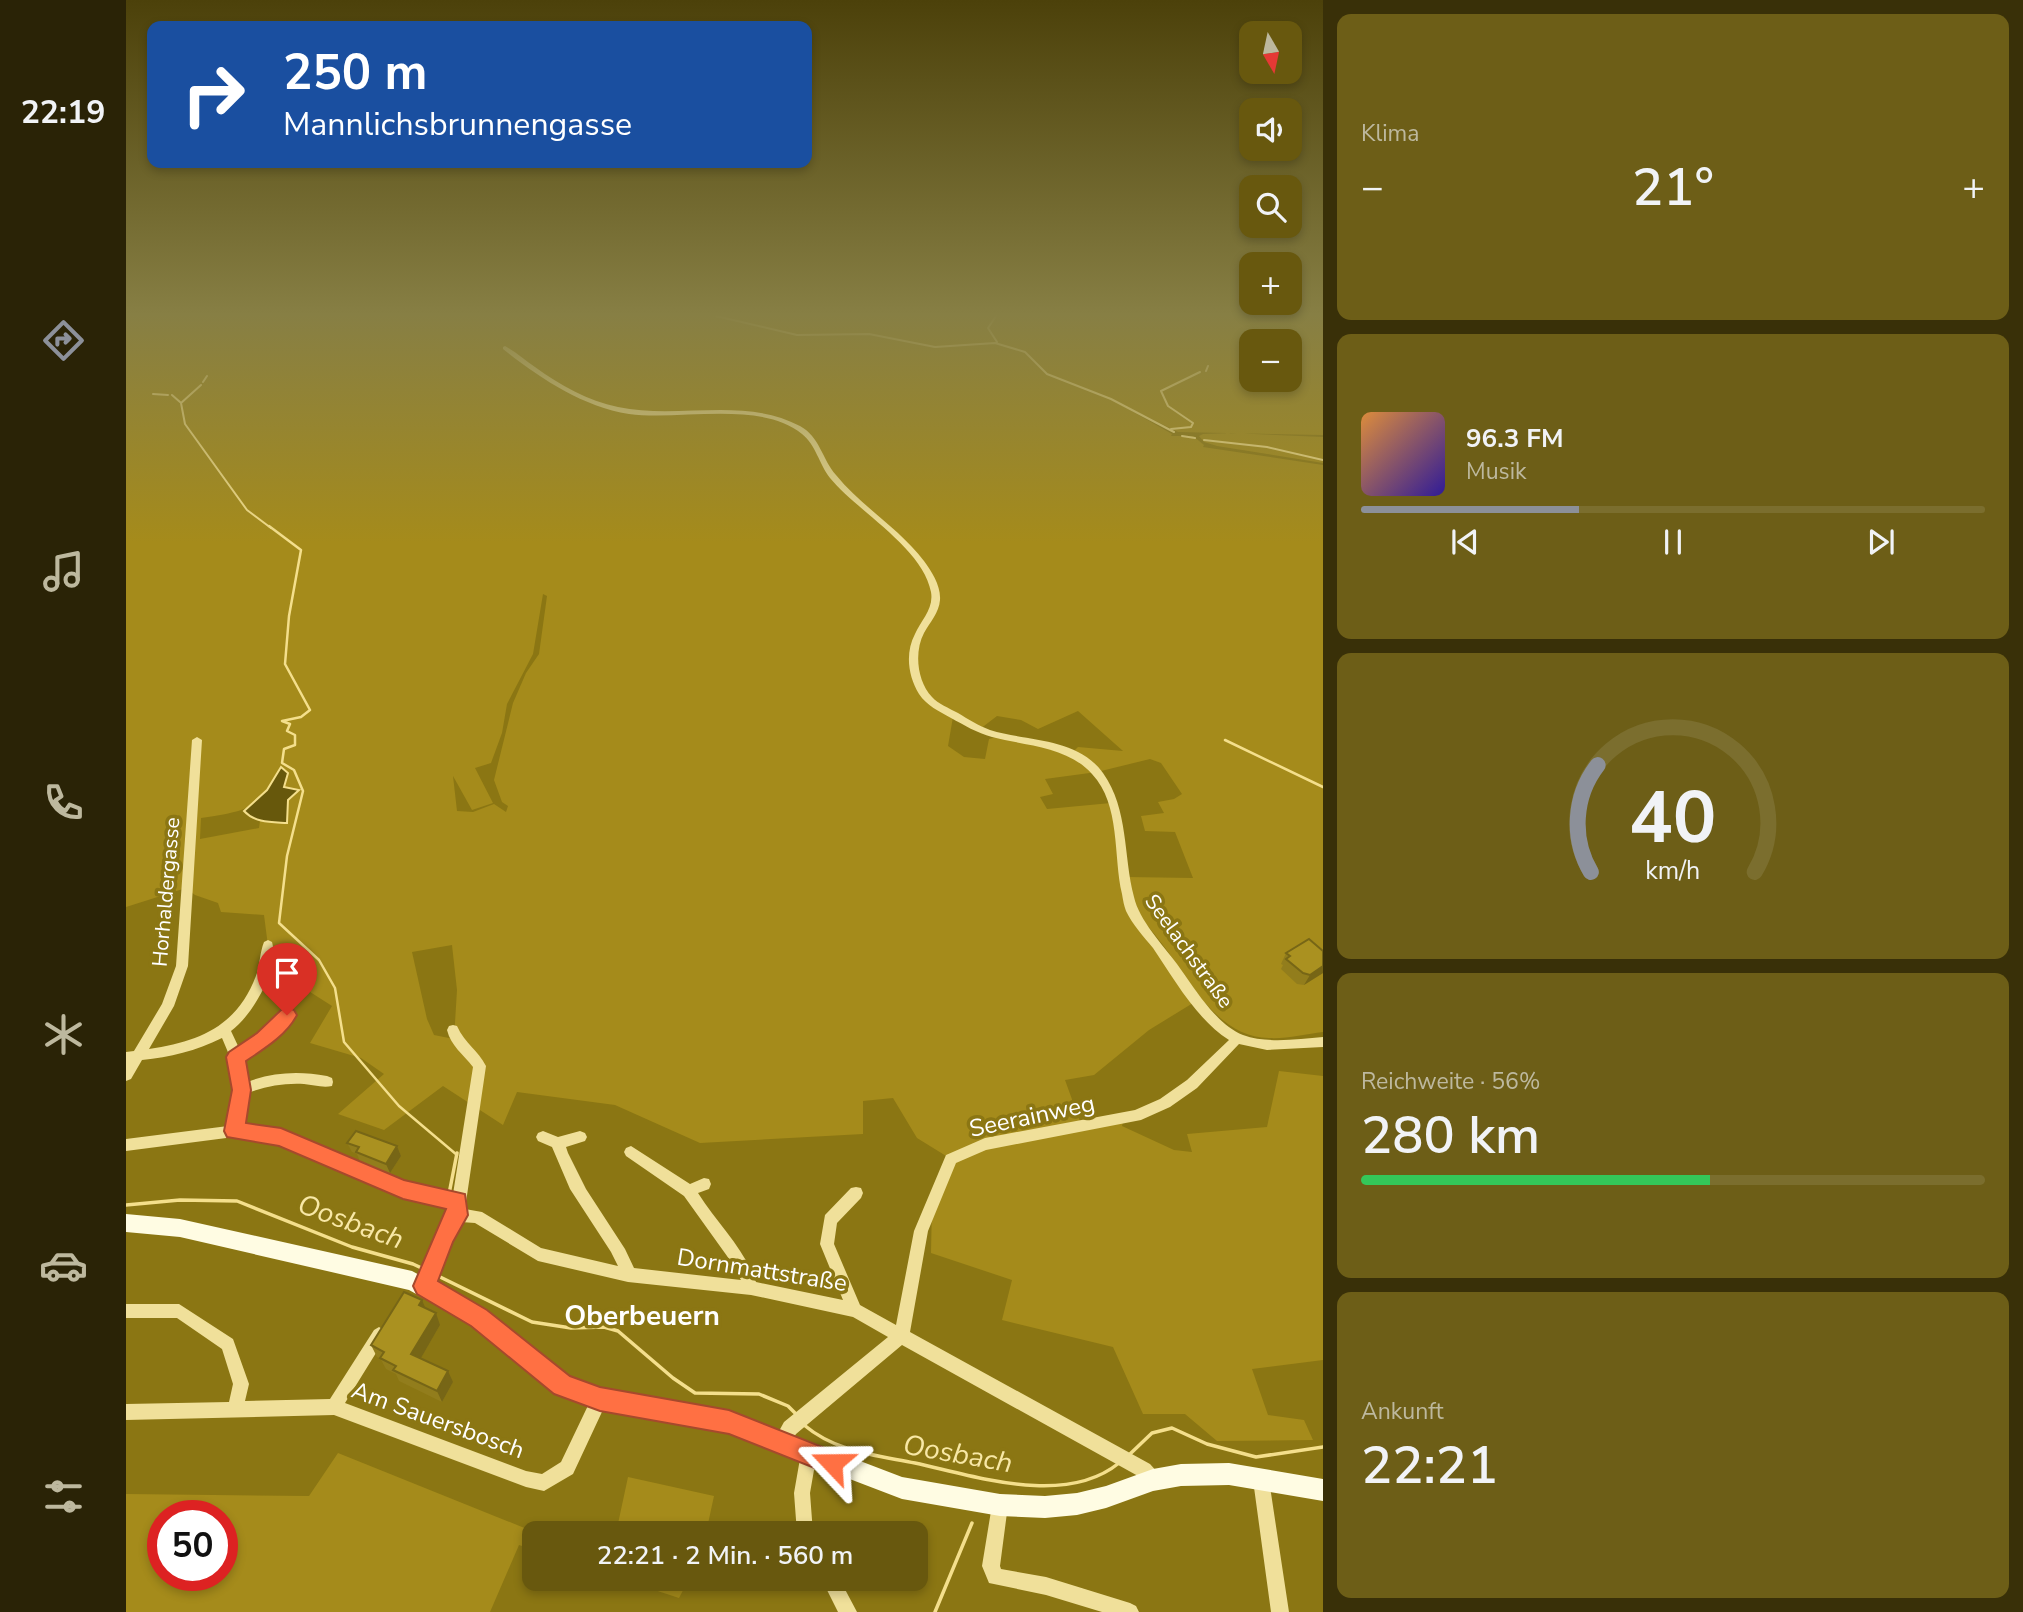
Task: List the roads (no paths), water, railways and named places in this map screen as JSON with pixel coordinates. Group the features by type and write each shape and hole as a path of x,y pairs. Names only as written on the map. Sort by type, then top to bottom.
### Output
{"main road":[{"path":"126,1223 180,1228 421,1280 479,1318 563,1385 600,1399 785,1435 809,1453 902,1488 1000,1505 1045,1507 1077,1504 1106,1497 1149,1475 1229,1474 1323,1490"}],"street":[{"name":"Seelachstraße","path":"574,391 606,407 649,413 754,415 786,422 808,434 818,445 821,458 835,480 921,562 932,580 935,591 934,607 917,638 913,660 918,681 929,700 984,732 1063,749 1097,772 1111,797 1123,845 1127,895 1132,911 1205,1012 1219,1026 1236,1038 1259,1043 1323,1042"},
{"name":"Horhaldergasse","path":"126,1075 141,1055 168,1006 182,966 197,740"},
{"path":"126,1057 174,1052 208,1041 225,1031 249,1003 261,978 268,945"},
{"path":"236,1057 264,1038 287,1015"},
{"path":"421,1280 457,1208 480,1066 454,1039 453,1030"},
{"path":"225,1031 236,1057 242,1090 234,1131"},
{"name":"Seerainweg","path":"902,1335 921,1231 951,1159 985,1144 1136,1116 1166,1103 1233,1044"},
{"path":"242,1090 263,1080 300,1076 327,1082"},
{"name":"Dornmattstraße","path":"126,1145 234,1131 281,1137 477,1217 538,1254 628,1275 751,1288 855,1310 1149,1475"},
{"path":"543,1138 558,1143 580,1137"},
{"path":"558,1143 561,1155 586,1202 625,1258 628,1275"},
{"path":"631,1153 690,1191 699,1209 747,1272 751,1288"},
{"path":"690,1191 704,1184"},
{"path":"855,1310 828,1244 831,1220 856,1193"},
{"path":"126,1311 179,1311 228,1344 241,1384 236,1408"},
{"path":"334,1407 384,1326"},
{"path":"785,1435 902,1335"},
{"name":"Am Sauersbosch","path":"126,1412 334,1407 526,1479 544,1483 566,1468 600,1399"},
{"path":"805,1521 802,1493 809,1453"},
{"path":"1261,1478 1280,1612"},
{"path":"1000,1505 991,1566 995,1577 1046,1586 1130,1612"},
{"path":"836,1591 848,1612"}],"waterway":[{"path":"194,391 181,403 185,424 247,510 271,528"},
{"path":"1091,391 1174,432"},
{"path":"1161,391 1168,406 1193,423 1191,427 1171,429"},
{"path":"153,394 168,395"},
{"path":"172,395 180,402"},
{"path":"1182,436 1195,438"},
{"path":"1204,440 1267,447 1323,460"},
{"path":"269,526 301,550 289,616 285,664 310,710 301,717 282,721 290,724 287,731 295,735 295,745 284,749 282,763 294,770 303,791 287,856 279,923 319,960 335,988 344,1042 399,1106 457,1155"},
{"path":"1225,740 1323,787"},
{"path":"449,1194 457,1155"},
{"name":"Oosbach","path":"126,1205 180,1200 237,1201 352,1247 413,1264 428,1271"},
{"name":"Oosbach","path":"434,1274 532,1322 571,1328 604,1327 618,1331 673,1378 695,1393 759,1394 788,1406 796,1414"},
{"name":"Oosbach","path":"804,1425 829,1441 856,1451 1019,1484 1047,1486 1073,1483 1097,1476 1119,1463"},
{"name":"Oosbach","path":"1130,1454 1152,1433 1172,1428 1207,1444 1256,1457 1323,1447"},
{"path":"935,1612 972,1523"}],"district":[{"name":"Oberbeuern","path":"642,1315"}]}
